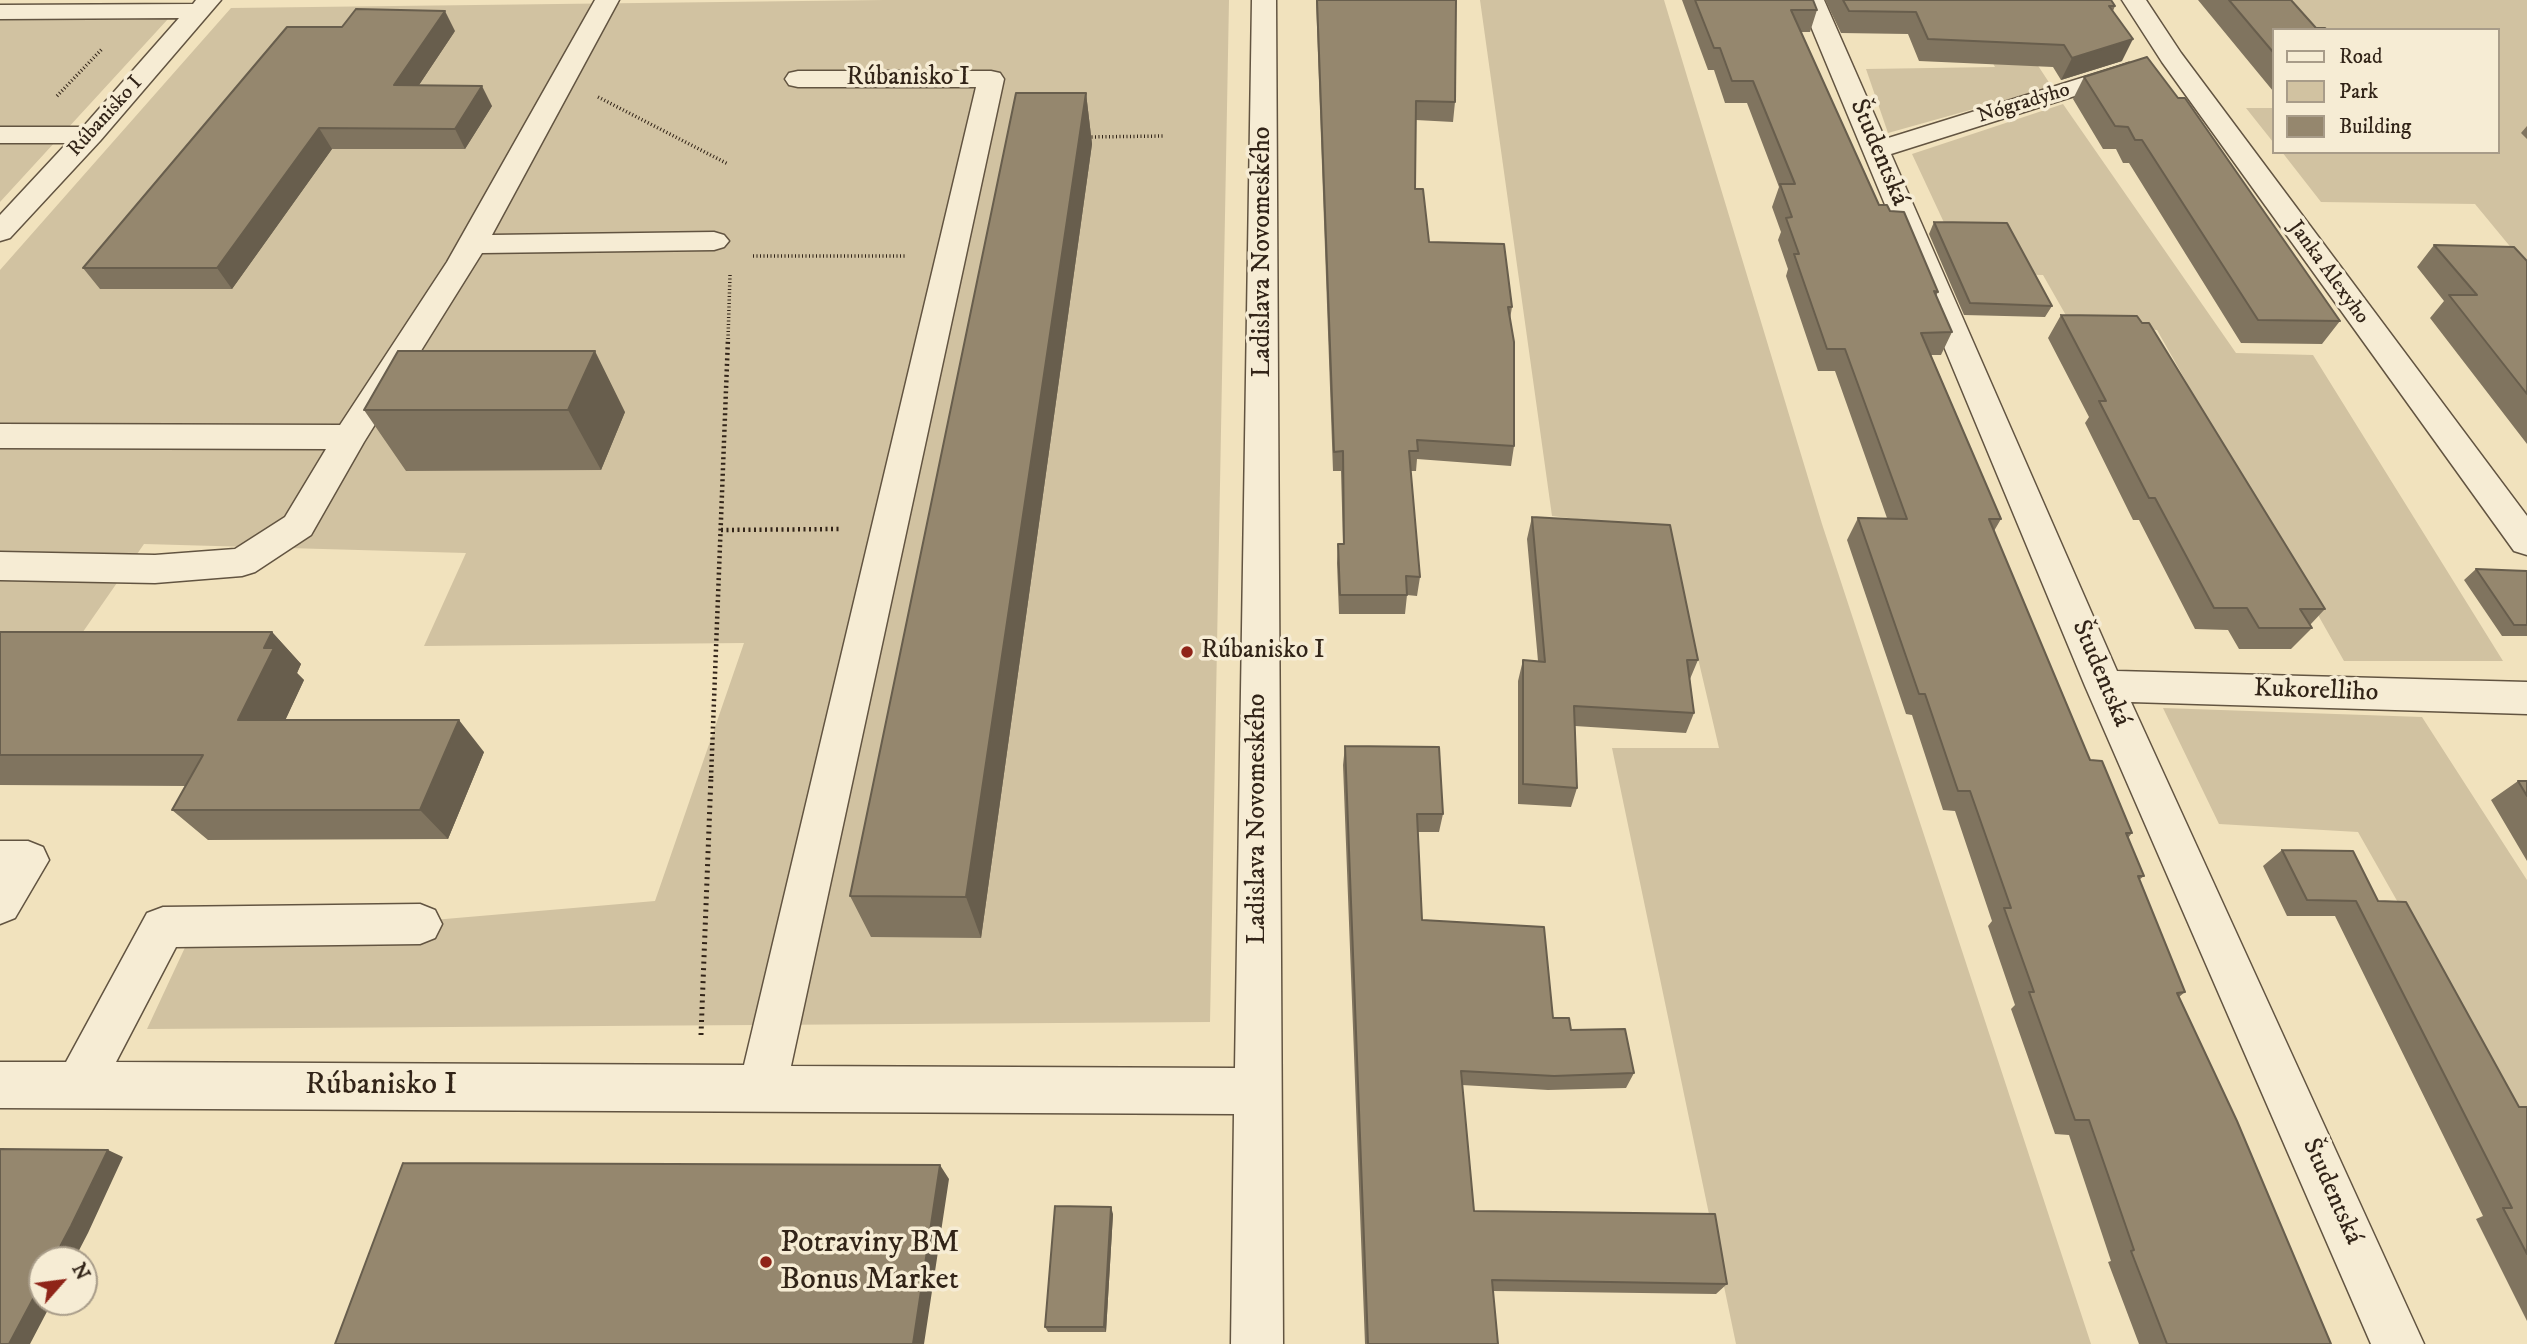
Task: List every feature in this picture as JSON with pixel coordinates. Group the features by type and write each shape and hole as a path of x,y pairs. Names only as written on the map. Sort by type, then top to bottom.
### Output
{"street":[{"path":"0,566 155,569 242,562 298,526 350,437 467,253 607,0"},
{"name":"Ladislava Novomeského","path":"1257,1344 1265,0"},
{"name":"Študentská","path":"1812,0 2104,686 2398,1344"},
{"name":"Janka Alexyho","path":"2134,0 2171,57 2527,541"},
{"path":"0,12 137,12 205,6"},
{"name":"Rúbanisko I","path":"0,232 205,6"},
{"name":"Nógradyho","path":"1877,150 2171,57"},
{"name":"Rúbanisko I","path":"762,1089 991,79 797,79"},
{"path":"11,135 90,135"},
{"path":"467,253 714,241"},
{"path":"0,436 350,437"},
{"name":"Kukorelliho","path":"2104,686 2527,698"},
{"path":"0,860 28,860 0,904"},
{"path":"79,1086 163,927 420,924"},
{"name":"Rúbanisko I","path":"0,1085 1259,1091"}],"path":[{"path":"11,135 137,12"},
{"path":"563,79 727,164"},
{"path":"1084,137 1165,136"},
{"path":"744,256 951,256"},
{"path":"699,1090 730,270"},
{"path":"721,530 890,529"}],"green space":[{"path":"884,0 1229,0 1210,1022 147,1029 188,941 655,901 744,643 424,646 466,553 144,544 78,639 0,645 0,270 231,8"},
{"path":"1480,0 1664,0 1822,524 2091,1344 1736,1344 1612,748 1719,748 1668,530 1552,516"},
{"path":"1959,0 1995,0 2052,87 1888,133 1866,69 1995,67"},
{"path":"2267,0 2527,0 2527,267 2475,204 2321,202 2284,154 2499,154 2499,28 2287,28"},
{"path":"179,7 0,202 0,8"},
{"path":"2063,104 2236,353 2313,355 2503,661 2344,661 2157,330 2072,326 2043,275 1968,274 1912,154"},
{"path":"2246,108 2272,108 2272,141"},
{"path":"2163,708 2422,717 2527,880 2527,1130 2358,832 2219,824"}],"building":[{"path":"1317,0 1456,0 1455,102 1416,101 1415,189 1423,189 1429,242 1504,244 1512,307 1508,307 1514,342 1514,446 1417,440 1418,451 1409,451 1420,577 1406,576 1407,595 1340,595 1338,544 1344,544 1343,451 1334,452"},
{"path":"1695,0 1813,0 1817,10 1791,10 1879,205 1887,205 1890,211 1904,212 1938,292 1934,291 1952,332 1921,333 2001,519 1989,519 2090,760 2102,761 2132,833 2126,833 2144,876 2138,876 2185,992 2177,993 2237,1121 2331,1344 2167,1344 2131,1251 2134,1250 2089,1120 2075,1120 2029,992 2034,992 2004,908 2011,908 1970,791 1958,791 1925,694 1919,694 1858,518 1907,519 1845,349 1827,349 1794,254 1799,254 1786,218 1792,217 1780,184 1795,184 1753,81 1732,81 1720,48 1714,48"},
{"path":"1843,0 2111,0 2115,6 2109,6 2133,39 2072,58 2064,45 1928,39 1916,12 1849,11"},
{"path":"2229,0 2291,0 2316,28 2272,28 2272,51"},
{"path":"356,9 445,11 394,85 482,86 455,129 319,128 217,268 83,268 287,27 342,27"},
{"path":"2147,57 2178,98 2185,98 2340,321 2258,320 2142,140 2135,140 2128,127 2115,126 2084,77"},
{"path":"1016,93 1086,93 966,897 850,896"},
{"path":"1934,222 2007,223 2052,306 1970,303"},
{"path":"2434,245 2514,247 2527,261 2527,394 2449,295 2477,295"},
{"path":"2061,315 2137,316 2142,323 2149,323 2325,609 2300,609 2312,628 2259,628 2247,608 2214,608 2155,498 2149,498 2099,401 2106,401"},
{"path":"398,351 595,351 568,410 364,410"},
{"path":"1532,517 1670,525 1698,660 1687,660 1694,713 1574,706 1577,788 1523,784 1523,660 1545,662"},
{"path":"2476,569 2527,571 2527,625 2514,625"},
{"path":"0,632 272,632 264,648 274,648 238,720 459,720 420,810 172,810 203,755 0,755"},
{"path":"1345,746 1439,747 1443,814 1417,814 1422,920 1544,927 1553,1018 1569,1018 1571,1030 1625,1029 1634,1073 1554,1076 1461,1071 1474,1211 1715,1214 1727,1284 1492,1280 1498,1344 1368,1344"},
{"path":"2518,781 2527,781 2527,796"},
{"path":"2282,850 2353,851 2378,901 2406,902 2519,1107 2527,1107 2527,1254 2503,1208 2512,1208 2356,901 2307,900"},
{"path":"0,1149 108,1150 60,1246 28,1246 28,1308 9,1344 0,1344"},
{"path":"403,1163 940,1165 913,1344 335,1344"},
{"path":"1055,1206 1111,1207 1104,1327 1045,1327"}],"place":[{"name":"Rúbanisko I","path":"1187,652"},
{"name":"Potraviny BM Bonus Market","path":"766,1262"}]}
